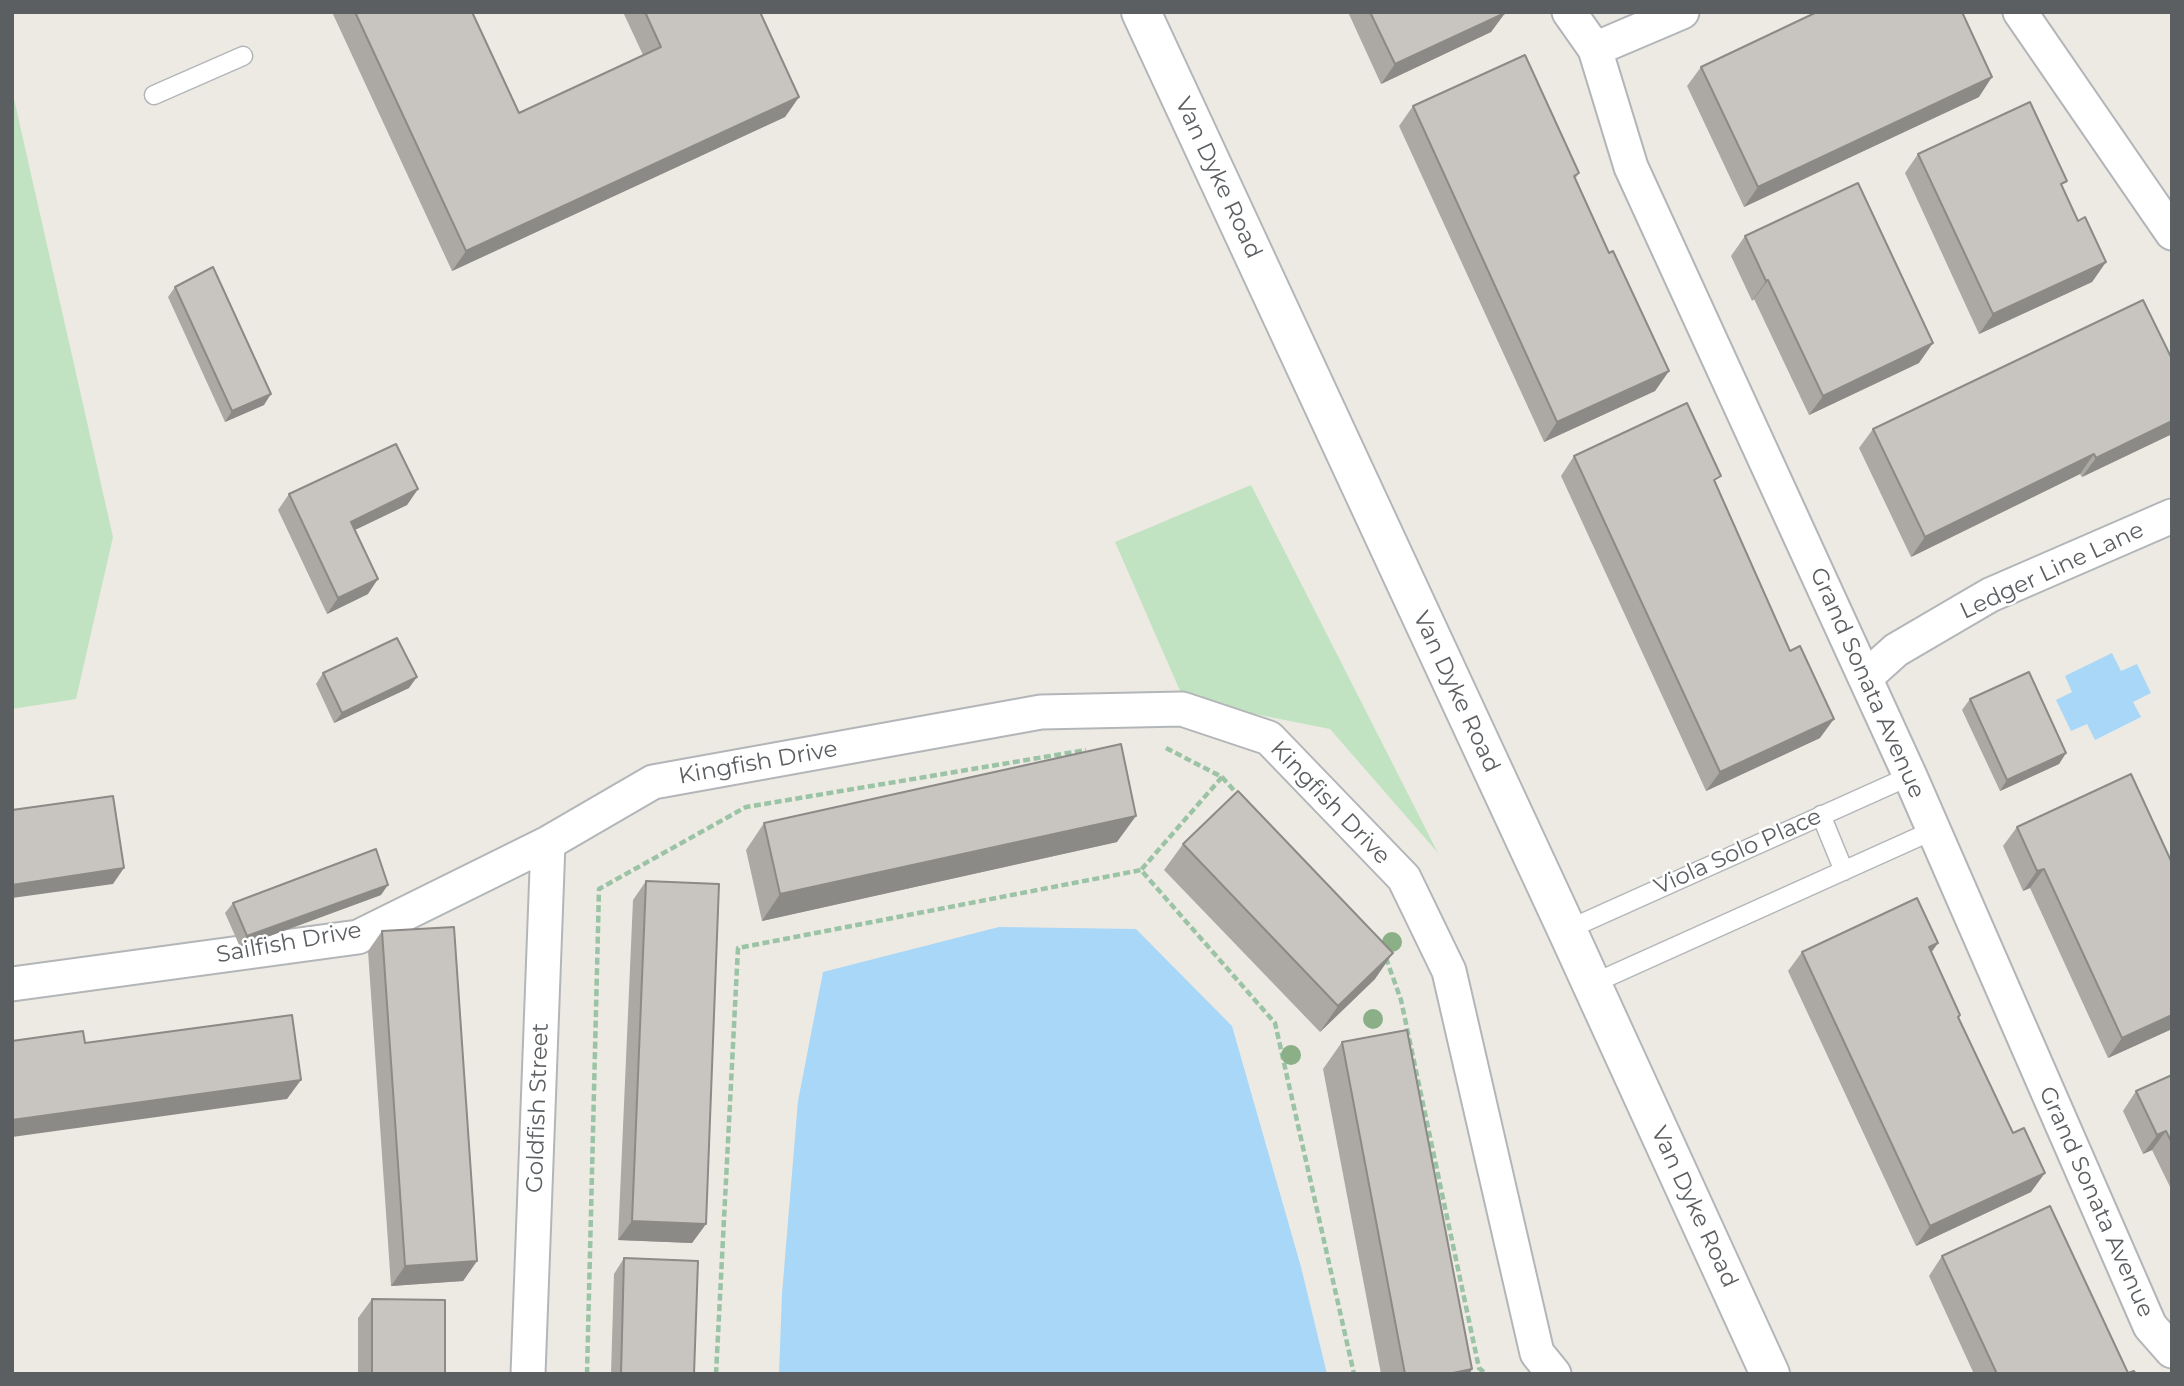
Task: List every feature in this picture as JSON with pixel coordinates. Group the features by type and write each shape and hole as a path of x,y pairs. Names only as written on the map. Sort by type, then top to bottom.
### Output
{"main road":[{"name":"Van Dyke Road","path":"1141,12 1770,1374"}],"street":[{"name":"Grand Sonata Avenue","path":"1569,12 1595,50 1631,167 1910,776 2150,1326 2172,1351"},
{"path":"1595,50 1682,12"},
{"path":"2020,12 2172,233"},
{"name":"Ledger Line Lane","path":"1866,678 1896,650 1990,595 2172,516"},
{"name":"Kingfish Drive","path":"548,843 653,782 1041,712 1182,709 1269,738 1404,878 1450,971 1537,1353 1554,1374"},
{"name":"Sailfish Drive","path":"12,984 358,937 548,843"},
{"name":"Goldfish Street","path":"528,1374 548,843"}],"lane":[{"path":"154,95 243,56"},
{"name":"Viola Solo Place","path":"1567,930 1910,776"},
{"path":"1821,815 1844,871"},
{"path":"1592,984 1934,830"}],"path":[{"path":"1162,746 1222,776 1240,796"},
{"path":"587,1374 599,889 746,807 1097,749"},
{"path":"716,1374 738,948 1141,870 1222,776"},
{"path":"1141,870 1275,1023 1354,1374"},
{"path":"1385,956 1401,1000 1479,1368 1486,1374"}],"green space":[{"path":"12,90 113,537 76,699 12,709"},
{"path":"1251,485 1438,853 1330,729 1184,700 1115,542"}],"water":[{"path":"2112,653 2121,671 2137,664 2151,693 2133,702 2141,717 2095,740 2087,724 2071,731 2056,700 2072,692 2065,676"},
{"path":"999,927 1136,929 1232,1026 1301,1267 1327,1374 779,1374 782,1294 798,1101 823,972"}],"building":[{"path":"355,12 472,12 519,113 661,47 645,12 760,12 799,97 466,251"},
{"path":"1370,12 1504,12 1505,13 1395,64"},
{"path":"1817,12 1962,12 1992,77 1758,187 1701,67"},
{"path":"1525,55 1579,173 1574,176 1609,253 1613,251 1669,371 1557,422 1413,106"},
{"path":"2030,102 2067,181 2061,184 2078,221 2085,217 2106,262 1993,314 1918,154"},
{"path":"1858,183 1933,343 1823,396 1745,236"},
{"path":"213,267 271,394 232,411 175,287"},
{"path":"2143,300 2172,359 2172,421 2096,458 2094,454 1925,537 1873,429"},
{"path":"1687,403 1721,476 1714,480 1790,651 1800,646 1834,719 1720,772 1574,456"},
{"path":"396,444 418,489 351,522 378,579 338,598 289,494"},
{"path":"397,638 417,677 342,713 323,673"},
{"path":"2029,672 2066,753 2007,780 1970,699"},
{"path":"1121,744 1136,816 780,894 764,823"},
{"path":"2131,774 2172,863 2172,1015 2122,1038 2044,869 2037,871 2017,827"},
{"path":"1238,791 1393,953 1338,1006 1183,844"},
{"path":"113,796 124,868 12,885 12,810"},
{"path":"376,849 388,885 247,936 233,903"},
{"path":"646,881 719,884 706,1224 632,1221"},
{"path":"1917,898 1938,943 1929,947 1960,1015 1958,1017 2013,1133 2024,1128 2045,1173 1930,1226 1802,952"},
{"path":"454,927 477,1261 405,1266 382,931"},
{"path":"292,1015 301,1080 12,1120 12,1041 83,1031 85,1043"},
{"path":"1407,1030 1472,1369 1448,1374 1405,1374 1342,1042"},
{"path":"2172,1075 2172,1143 2166,1131 2157,1135 2136,1091"},
{"path":"2050,1206 2128,1373 2134,1371 2136,1374 1997,1374 1942,1256"},
{"path":"624,1258 698,1261 694,1374 621,1374"},
{"path":"372,1299 445,1300 445,1374 372,1374"}]}
